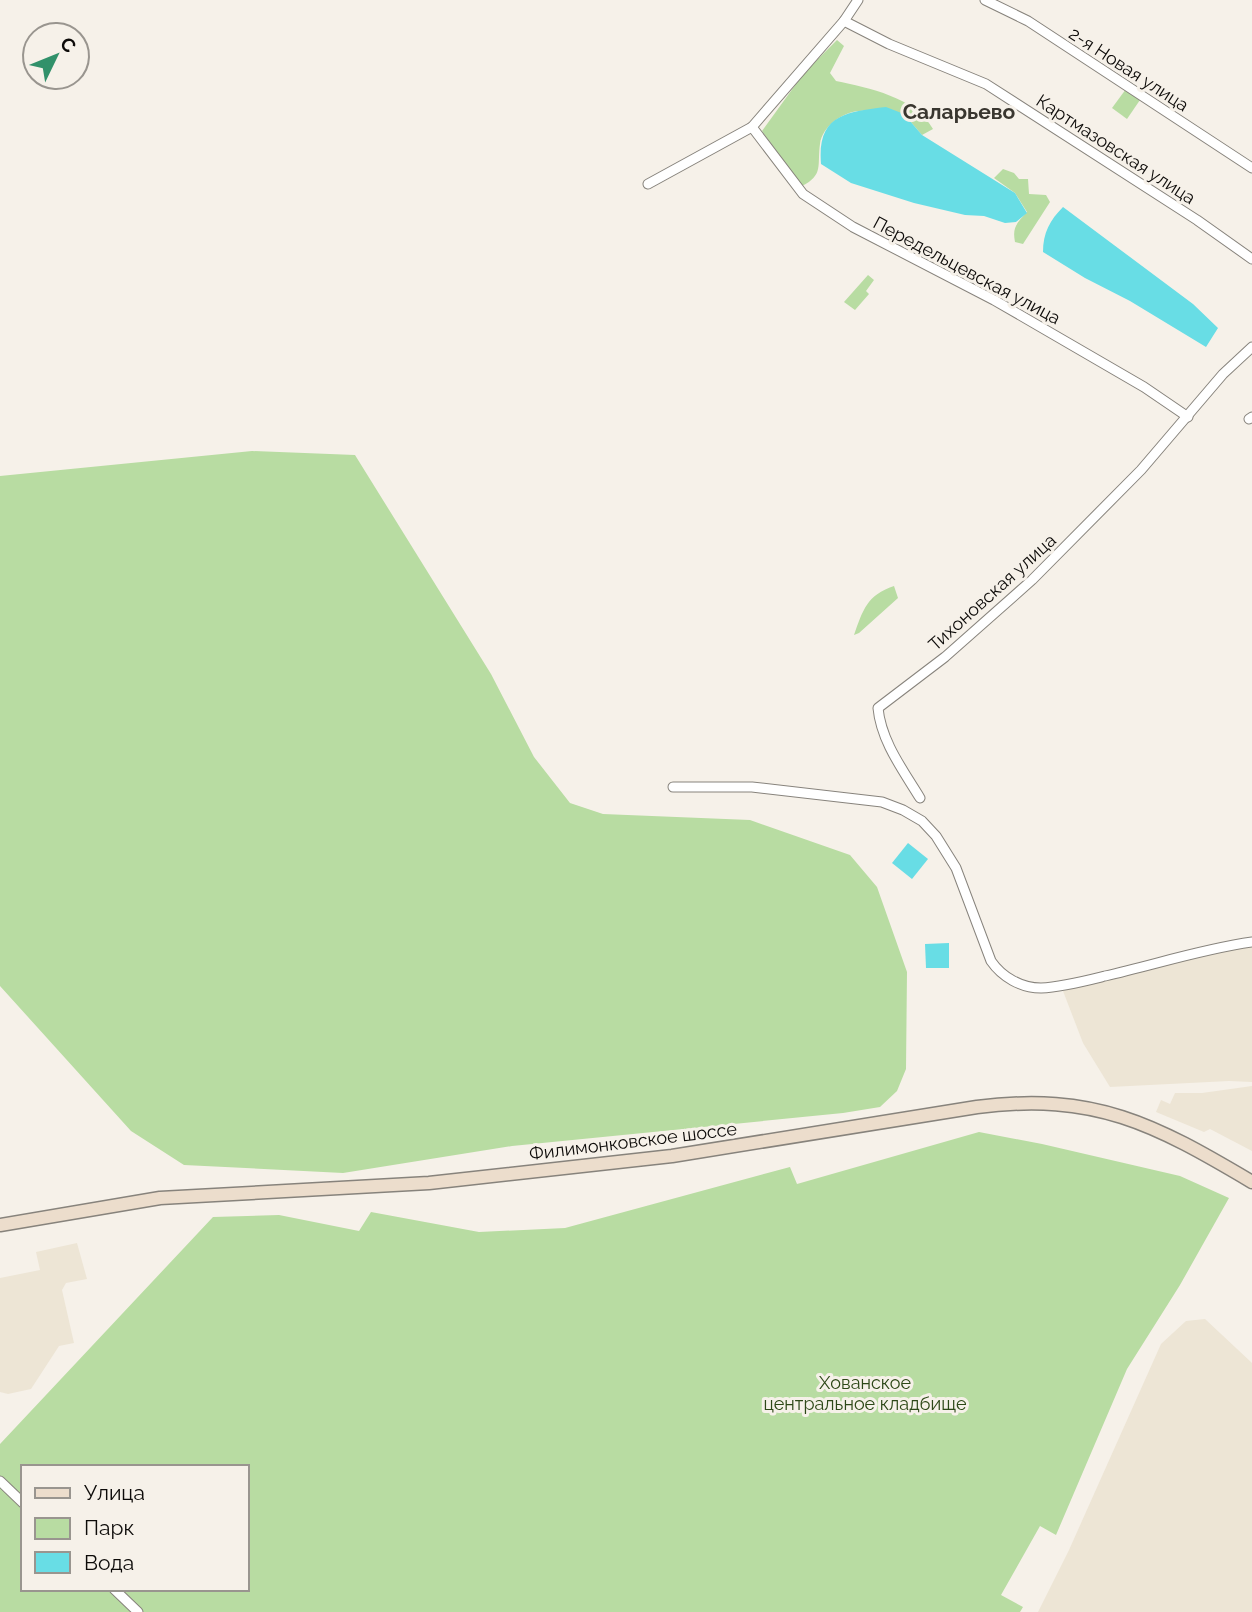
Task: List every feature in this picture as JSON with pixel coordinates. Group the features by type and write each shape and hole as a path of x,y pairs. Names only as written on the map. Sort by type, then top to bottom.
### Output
{"main road":[{"name":"Филимонковское шоссе","path":"0,1225 160,1198 429,1183 672,1156 976,1107 1023,1103 1075,1105 1139,1122 1175,1138 1252,1182"}],"street":[{"path":"648,184 752,127 844,22 858,0"},
{"name":"2-я Новая улица","path":"985,0 1028,21 1252,169"},
{"name":"Картмазовская улица","path":"844,22 889,44 986,84 1197,220 1252,259"},
{"name":"Передельцевская улица","path":"752,127 803,194 853,227 994,300 1144,387 1188,417"},
{"path":"1188,417 1223,374 1252,347"},
{"name":"Тихоновская улица","path":"920,798 897,761 879,724 878,708 945,657 1032,580 1141,471 1188,417"},
{"path":"673,787 752,787 881,802 903,810 922,821 936,836 956,868 991,961 998,971 1015,982 1040,988 1078,982 1216,947 1252,942"},
{"path":"0,1480 21,1501"},
{"path":"116,1591 138,1612"}],"shaded area":[{"path":"1252,947 1252,1082 1110,1087 1083,1043 1063,991 1216,952"},
{"path":"1252,1086 1252,1151 1210,1129 1204,1132 1156,1112 1161,1100 1170,1104 1175,1093 1202,1093"},
{"path":"77,1243 87,1279 66,1283 62,1290 74,1343 59,1346 31,1389 8,1394 0,1392 0,1278 40,1270 36,1252"},
{"path":"1205,1319 1252,1363 1252,1612 1038,1612 1069,1550 1161,1344 1186,1321"}],"green space":[{"path":"837,40 844,46 830,73 836,81 876,91 903,102 925,118 933,129 922,135 904,114 865,111 846,114 825,132 820,144 817,173 802,186 762,131 804,73"},
{"path":"1126,89 1140,100 1127,119 1112,108"},
{"path":"1003,169 1014,173 1019,179 1028,179 1029,194 1046,195 1050,202 1023,244 1015,242 1014,233 1018,222 1027,212 1015,193 994,178"},
{"path":"868,275 874,280 866,291 869,294 855,310 844,302"},
{"path":"252,451 355,455 491,674 534,757 570,803 603,814 750,820 850,855 877,887 907,972 906,1069 897,1091 880,1107 843,1113 512,1146 343,1173 184,1165 131,1131 0,986 0,476"},
{"path":"894,586 898,598 854,635 867,604 878,594"},
{"name":"Хованское центральное кладбище","path":"979,1132 1180,1176 1229,1198 1180,1285 1127,1369 1056,1535 1040,1526 1001,1595 1023,1607 1020,1612 0,1612 0,1444 213,1217 279,1215 359,1231 371,1212 479,1232 565,1228 790,1167 797,1184"}],"water":[{"path":"886,107 904,114 922,135 1015,193 1027,213 1016,222 1005,223 984,216 965,215 914,203 851,183 821,164 821,148 829,126 846,114"},
{"path":"1063,207 1193,304 1218,328 1206,347 1043,252 1048,227"},
{"path":"908,843 928,859 912,879 892,863"},
{"path":"949,943 949,968 926,968 925,944"}],"district":[{"name":"Саларьево","path":"959,111"}]}
